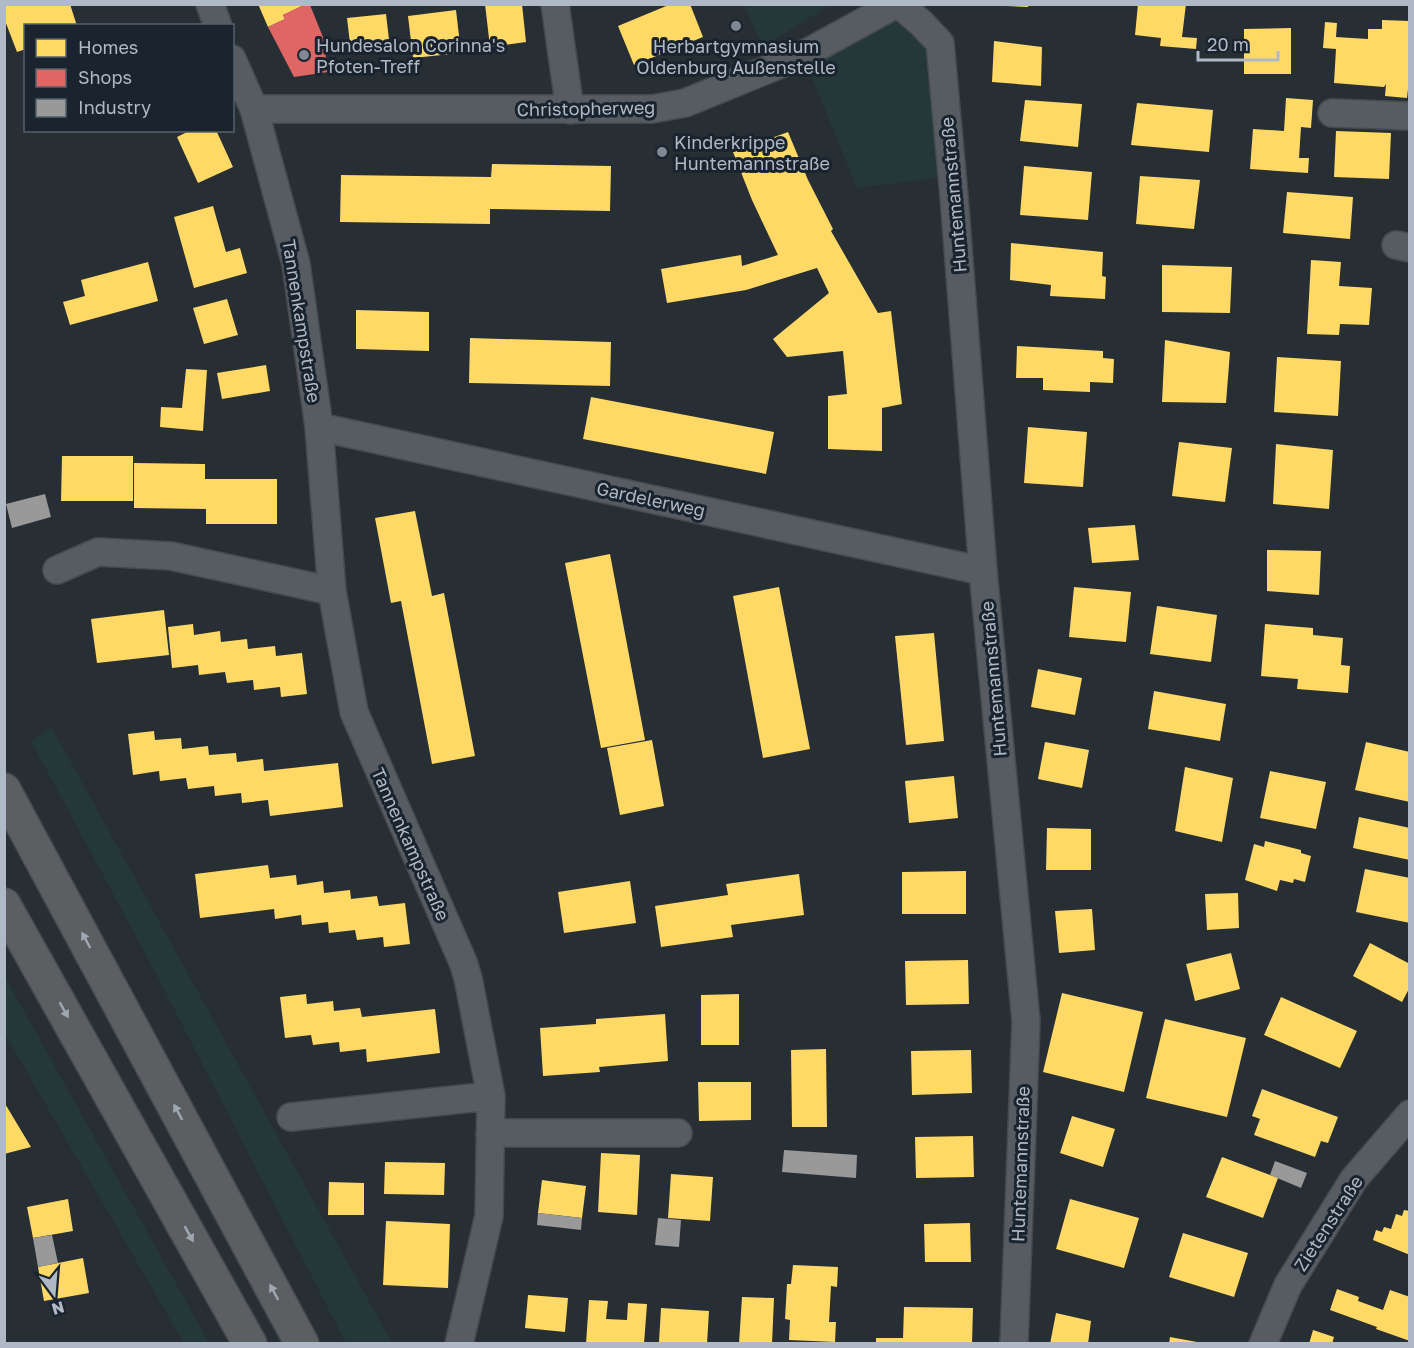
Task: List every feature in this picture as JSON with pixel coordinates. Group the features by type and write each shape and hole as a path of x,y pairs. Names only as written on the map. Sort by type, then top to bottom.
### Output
{"highway":[{"path":"4,790 302,1344"},
{"path":"4,905 250,1344"}],"street":[{"path":"210,4 217,24"},
{"path":"555,4 570,110"},
{"name":"Christopherweg","path":"254,109 652,109 685,103 803,55 898,4 921,23"},
{"name":"Huntemannstraße","path":"921,23 940,43 944,80 983,571 1026,1021 1014,1344"},
{"name":"Tannenkampstraße","path":"234,64 254,109 296,264 319,427 332,591 354,712 463,962 491,1096 489,1216 459,1344"},
{"path":"1332,113 1410,116"},
{"name":"Gardelerweg","path":"319,427 983,571"},
{"path":"57,570 98,552 171,556 332,591"},
{"path":"291,1116 491,1096"},
{"name":"Zietenstraße","path":"1263,1344 1288,1285 1354,1179 1410,1114"},
{"path":"490,1133 678,1133"}],"green space":[{"path":"744,5 830,5 763,47"},
{"path":"896,5 940,43 951,176 857,188 803,55"},
{"path":"52,728 392,1343 346,1343 152,966 31,741"},
{"path":"5,977 209,1343 184,1343 5,1034"}],"building: Homes":[{"path":"70,4 76,24 24,24 24,50 17,52 4,18 4,5"},
{"path":"258,4 302,4 302,6 283,15 285,19 268,27"},
{"path":"485,4 522,4 526,42 490,47"},
{"path":"671,4 690,4 703,37 634,65 618,26"},
{"path":"1006,4 1029,4 1028,7 1006,6"},
{"path":"1138,4 1186,4 1182,37 1197,38 1196,49 1160,46 1161,38 1135,35"},
{"path":"456,10 461,53 413,58 408,16"},
{"path":"386,14 390,48 351,52 347,18"},
{"path":"1382,20 1410,21 1410,71 1407,98 1385,96 1386,84 1384,87 1334,83 1336,49 1323,48 1325,22 1337,23 1336,37 1368,39 1368,29 1382,29"},
{"path":"1291,28 1291,74 1244,74 1244,29"},
{"path":"994,41 1042,47 1041,86 992,82"},
{"path":"1286,98 1313,100 1311,128 1301,127 1299,158 1309,158 1308,173 1250,169 1253,129 1284,131"},
{"path":"1025,100 1082,104 1078,147 1020,141"},
{"path":"1137,103 1213,110 1209,152 1131,145"},
{"path":"1336,131 1391,133 1389,179 1334,177"},
{"path":"187,132 217,132 233,167 198,183 177,137"},
{"path":"788,132 808,180 833,229 831,231 878,313 891,311 902,404 882,408 882,451 828,449 828,396 847,394 843,351 787,357 773,339 829,293 817,268 746,290 667,303 661,269 741,255 742,266 778,255 752,200 733,152"},
{"path":"492,164 611,166 610,211 490,209 490,224 340,222 341,175 491,177"},
{"path":"1024,166 1092,172 1088,220 1020,215"},
{"path":"1140,176 1200,180 1194,229 1136,224"},
{"path":"1287,192 1353,197 1350,239 1283,233"},
{"path":"213,206 226,252 240,248 247,273 194,288 174,217"},
{"path":"1011,243 1103,252 1102,276 1106,277 1105,299 1050,296 1051,285 1010,280"},
{"path":"1311,260 1341,262 1339,286 1372,288 1369,325 1340,324 1339,335 1307,334"},
{"path":"148,262 158,301 70,325 63,302 85,296 81,280"},
{"path":"1162,265 1232,267 1230,313 1162,312"},
{"path":"227,299 238,335 204,344 193,308"},
{"path":"356,310 429,312 429,351 356,349"},
{"path":"470,338 611,342 610,386 469,383"},
{"path":"1165,340 1230,352 1226,403 1162,402"},
{"path":"1017,346 1103,351 1103,358 1114,359 1113,383 1090,382 1090,392 1043,390 1043,378 1016,378"},
{"path":"1277,357 1341,361 1338,416 1274,412"},
{"path":"266,365 270,391 222,399 217,373"},
{"path":"186,369 207,370 203,431 160,427 161,407 182,408"},
{"path":"591,397 774,432 766,474 583,439"},
{"path":"1028,427 1087,432 1083,487 1024,483"},
{"path":"1179,442 1232,448 1225,502 1172,496"},
{"path":"1276,444 1333,450 1329,509 1273,504"},
{"path":"62,456 133,456 133,501 61,501"},
{"path":"134,463 205,464 205,479 277,479 277,524 206,524 206,509 134,508"},
{"path":"415,511 432,596 444,593 475,756 432,764 401,601 391,603 375,518"},
{"path":"1135,525 1139,560 1092,563 1088,528"},
{"path":"1267,550 1321,551 1319,595 1267,591"},
{"path":"610,554 645,740 601,748 565,563"},
{"path":"779,587 810,749 763,758 733,596"},
{"path":"1074,587 1131,592 1126,642 1069,637"},
{"path":"1157,606 1217,615 1211,662 1150,654"},
{"path":"164,610 169,655 97,663 91,619"},
{"path":"193,624 194,635 220,631 221,642 247,639 248,649 275,646 276,656 302,653 307,694 281,697 280,687 254,690 253,680 227,683 225,672 199,675 198,665 172,668 168,627"},
{"path":"1265,624 1313,628 1313,635 1343,638 1341,665 1350,666 1348,693 1297,689 1298,679 1261,676"},
{"path":"934,633 944,741 906,745 895,636"},
{"path":"1038,669 1082,678 1075,715 1031,707"},
{"path":"1154,691 1226,704 1220,741 1148,729"},
{"path":"154,731 155,740 181,738 182,749 208,746 209,755 236,753 237,762 263,759 264,771 338,763 343,807 270,816 268,800 242,803 241,793 215,796 214,786 188,789 186,778 160,781 159,771 133,775 128,734"},
{"path":"652,740 664,806 620,815 607,748"},
{"path":"1045,742 1089,750 1082,788 1038,779"},
{"path":"1366,742 1410,752 1410,802 1355,790"},
{"path":"1185,767 1233,778 1222,842 1175,831"},
{"path":"1270,771 1326,782 1316,829 1260,818"},
{"path":"954,776 958,818 909,823 905,781"},
{"path":"1359,817 1410,828 1410,860 1353,848"},
{"path":"1047,828 1091,829 1091,870 1046,870"},
{"path":"1265,841 1301,850 1301,853 1311,856 1305,882 1294,879 1293,883 1280,880 1277,891 1245,880 1254,844 1264,847"},
{"path":"268,865 270,878 296,875 297,885 323,881 324,893 350,890 351,899 377,896 379,906 405,903 410,944 384,947 383,937 357,940 355,930 329,933 328,922 302,925 301,915 275,919 274,909 200,918 195,874"},
{"path":"1365,869 1410,878 1410,923 1356,912"},
{"path":"966,871 966,914 902,914 902,872"},
{"path":"799,874 804,915 731,925 733,937 661,947 655,906 728,895 726,884"},
{"path":"630,881 636,923 564,933 558,892"},
{"path":"1238,893 1239,928 1207,930 1205,894"},
{"path":"1092,909 1095,950 1059,953 1055,911"},
{"path":"1370,943 1410,964 1410,987 1402,1002 1353,976"},
{"path":"1231,953 1240,989 1195,1001 1186,964"},
{"path":"968,960 969,1004 906,1005 905,961"},
{"path":"1062,993 1143,1012 1124,1092 1043,1072"},
{"path":"306,994 307,1004 333,1001 334,1011 360,1008 362,1017 435,1009 440,1053 367,1062 366,1049 340,1052 339,1042 313,1045 311,1035 285,1038 280,997"},
{"path":"739,994 739,1045 701,1045 701,995"},
{"path":"1281,997 1357,1031 1340,1068 1264,1035"},
{"path":"665,1014 668,1061 599,1067 600,1072 543,1076 540,1028 596,1024 596,1019"},
{"path":"1165,1019 1246,1038 1227,1117 1146,1098"},
{"path":"826,1049 827,1127 792,1127 791,1050"},
{"path":"971,1050 972,1093 912,1095 911,1051"},
{"path":"698,1082 751,1082 751,1120 699,1121"},
{"path":"1262,1089 1338,1117 1328,1143 1321,1141 1315,1157 1254,1135 1260,1119 1252,1116"},
{"path":"4,1102 31,1147 4,1154"},
{"path":"1072,1116 1115,1129 1103,1167 1060,1153"},
{"path":"973,1136 974,1177 916,1178 915,1137"},
{"path":"601,1153 640,1155 637,1215 598,1212"},
{"path":"1222,1157 1278,1178 1263,1218 1206,1197"},
{"path":"385,1162 445,1163 444,1195 384,1194"},
{"path":"671,1174 713,1177 710,1221 668,1218"},
{"path":"542,1180 586,1186 582,1218 538,1213"},
{"path":"329,1182 364,1183 364,1215 328,1215"},
{"path":"68,1199 73,1231 33,1238 27,1207"},
{"path":"1070,1199 1139,1218 1124,1268 1056,1249"},
{"path":"1404,1210 1410,1211 1410,1255 1373,1240 1376,1230 1382,1232 1384,1227 1391,1229 1396,1214 1402,1216"},
{"path":"386,1221 450,1224 448,1288 383,1285"},
{"path":"970,1223 971,1262 925,1262 924,1224"},
{"path":"1183,1233 1248,1253 1234,1297 1169,1277"},
{"path":"83,1258 89,1293 44,1301 38,1267"},
{"path":"793,1265 838,1267 837,1287 831,1286 829,1322 836,1322 835,1342 789,1340 790,1320 785,1319 787,1284 791,1284"},
{"path":"1337,1289 1359,1297 1358,1301 1383,1310 1390,1290 1410,1297 1410,1341 1330,1310"},
{"path":"528,1295 568,1298 565,1332 525,1328"},
{"path":"742,1297 774,1298 772,1344 739,1344"},
{"path":"589,1300 608,1301 606,1319 627,1320 628,1303 647,1304 644,1344 586,1344"},
{"path":"904,1307 973,1308 972,1344 876,1344 876,1338 903,1338"},
{"path":"661,1308 709,1311 707,1344 659,1342"},
{"path":"1056,1313 1091,1321 1088,1344 1050,1344"},
{"path":"1313,1330 1334,1337 1332,1344 1309,1344"},
{"path":"1170,1337 1197,1342 1197,1344 1169,1344"}],"building: Shops":[{"name":"Hundesalon Corinna's Pfoten-Treff","path":"310,5 323,37 328,72 294,77 268,27 285,19 283,15 302,6"}],"building: Industry":[{"path":"45,494 51,517 12,528 6,504"},
{"path":"784,1150 857,1155 856,1178 782,1172"},
{"path":"1275,1161 1307,1173 1301,1188 1270,1175"},
{"path":"538,1213 582,1218 581,1230 537,1225"},
{"path":"658,1218 681,1220 679,1247 655,1245"},
{"path":"52,1235 58,1263 38,1267 33,1238"}],"place":[{"name":"Herbartgymnasium Oldenburg Außenstelle","path":"736,26"},
{"name":"Hundesalon Corinna's Pfoten-Treff","path":"304,55"},
{"name":"Kinderkrippe Huntemannstraße","path":"662,152"}]}
